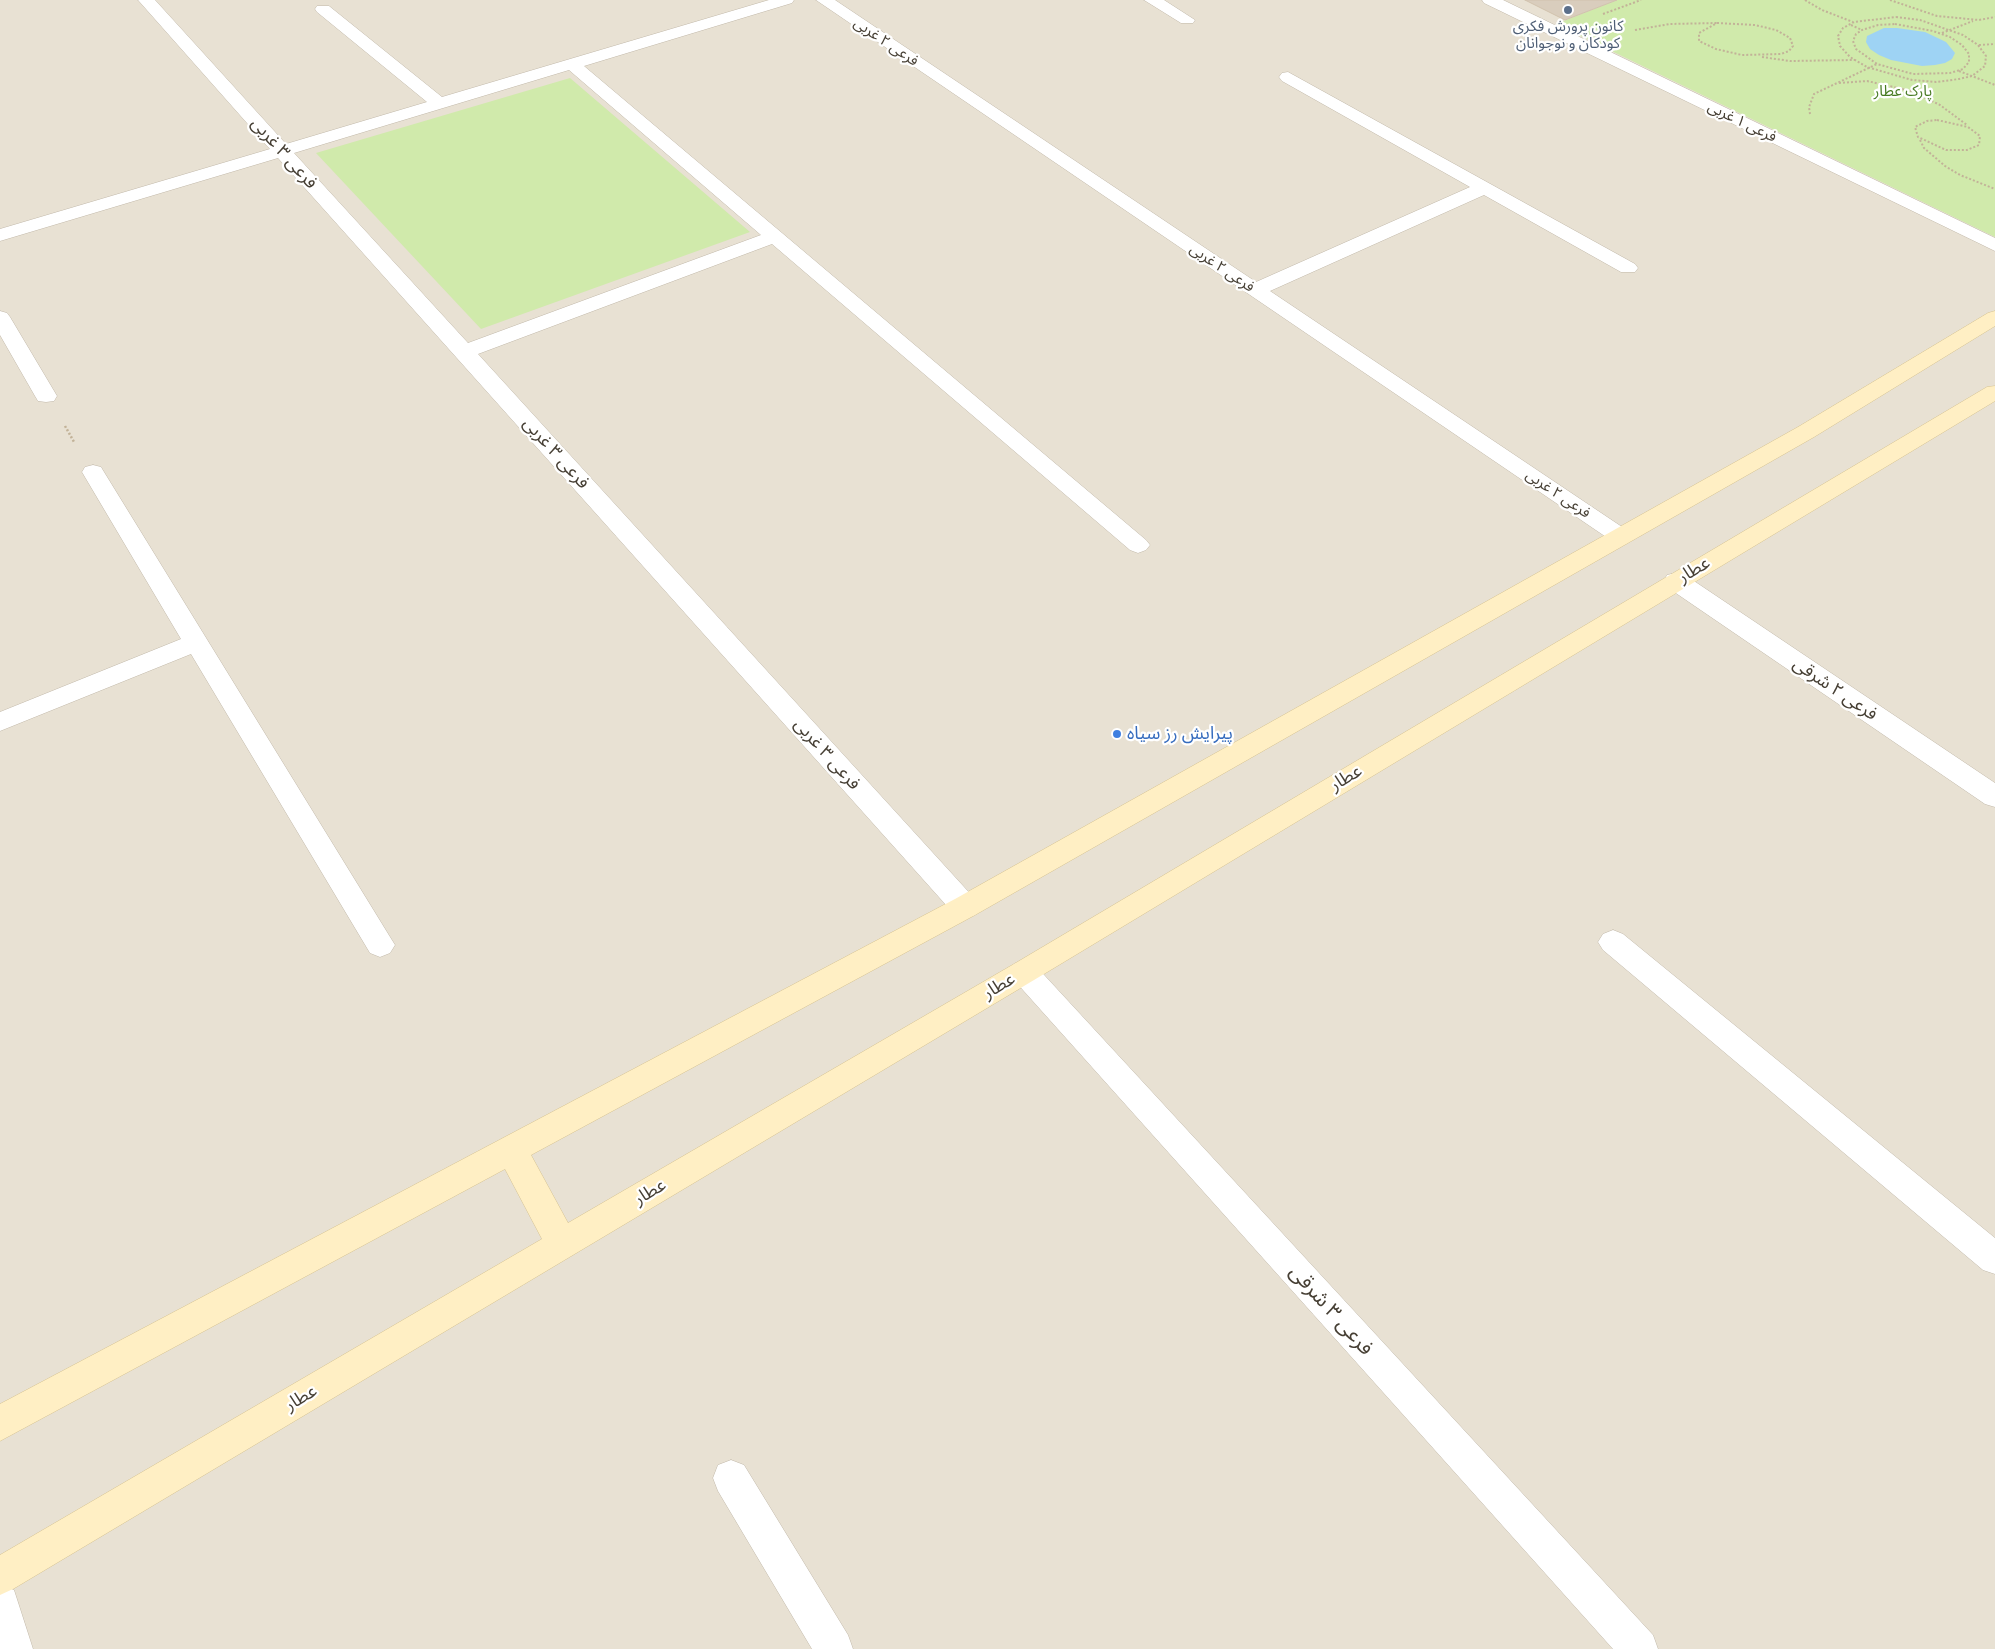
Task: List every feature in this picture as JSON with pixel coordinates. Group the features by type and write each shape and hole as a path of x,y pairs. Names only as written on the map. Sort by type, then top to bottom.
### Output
{"main road":[{"path":"0,1423 965,907 1806,432 1995,317"},
{"name":"عطار","path":"0,1576 1024,972 1995,392"},
{"path":"511,1149 562,1244"}],"street":[{"name":"فرعی ۳ غربی","path":"146,0 965,907"},
{"path":"0,235 786,0"},
{"name":"فرعی ۲ غربی","path":"824,0 1620,536"},
{"path":"1152,0 1187,20"},
{"name":"فرعی ۱ غربی","path":"1490,0 1995,245"},
{"path":"323,9 440,104"},
{"path":"572,64 1138,545"},
{"path":"1288,77 1628,268"},
{"path":"1255,290 1485,187"},
{"path":"464,352 775,236"},
{"path":"0,317 46,396"},
{"path":"93,472 380,945"},
{"name":"فرعی ۲ شرقی","path":"1676,581 1995,798"},
{"path":"0,722 197,642"},
{"path":"1613,942 1995,1259"},
{"name":"فرعی ۳ شرقی","path":"1024,972 1639,1649"},
{"path":"731,1478 834,1649"},
{"path":"0,1604 14,1649"}],"path":[{"path":"1805,0 1822,10 1854,22"},
{"path":"1890,0 1937,16 1975,20"},
{"path":"1896,17 1920,20 1951,29 1978,45 1986,56 1985,66 1972,76 1936,82 1912,80 1866,67 1840,46 1838,36 1843,28 1850,25 1854,22 1874,18 1896,17"},
{"path":"1941,34 1975,20 1995,17"},
{"path":"1717,23 1699,33 1699,41 1724,51 1790,61 1855,60"},
{"path":"1629,32 1662,24 1717,23 1766,27 1784,34 1793,42 1793,46 1789,51 1754,55"},
{"path":"1850,25 1862,30"},
{"path":"1958,71 1969,62 1969,54 1962,45 1941,34 1914,26 1878,25 1862,30 1856,34 1853,41 1856,49 1877,64 1913,74 1933,75 1958,71 1995,85"},
{"path":"1978,45 1995,44"},
{"path":"1812,120 1808,108 1814,94 1866,67 1877,64"},
{"path":"1834,84 1867,81 1911,91 1940,105 1980,136 1981,141 1974,148 1967,150 1946,150 1919,138"},
{"path":"1970,128 1948,121 1928,121 1915,127 1915,132 1924,148 1945,166 1960,175 1995,188"},
{"path":"46,396 93,472"}],"shaded area":[{"path":"0,0 1995,0 1995,1649 0,1649"}],"green space":[{"name":"پارک عطار","path":"1617,0 1995,0 1995,237 1556,24"},
{"path":"570,78 750,232 481,329 316,153"}],"water":[{"path":"1884,28 1925,32 1946,42 1955,53 1952,59 1935,65 1922,66 1891,60 1870,49 1866,42 1867,36"}],"building":[{"name":"کانون پرورش فکری کودکان و نوجوانان","path":"1525,0 1617,0 1565,20"}],"place":[{"name":"کانون پرورش فکری کودکان و نوجوانان","path":"1568,10"},
{"name":"پیرایش رز سیاه","path":"1117,734"}]}
